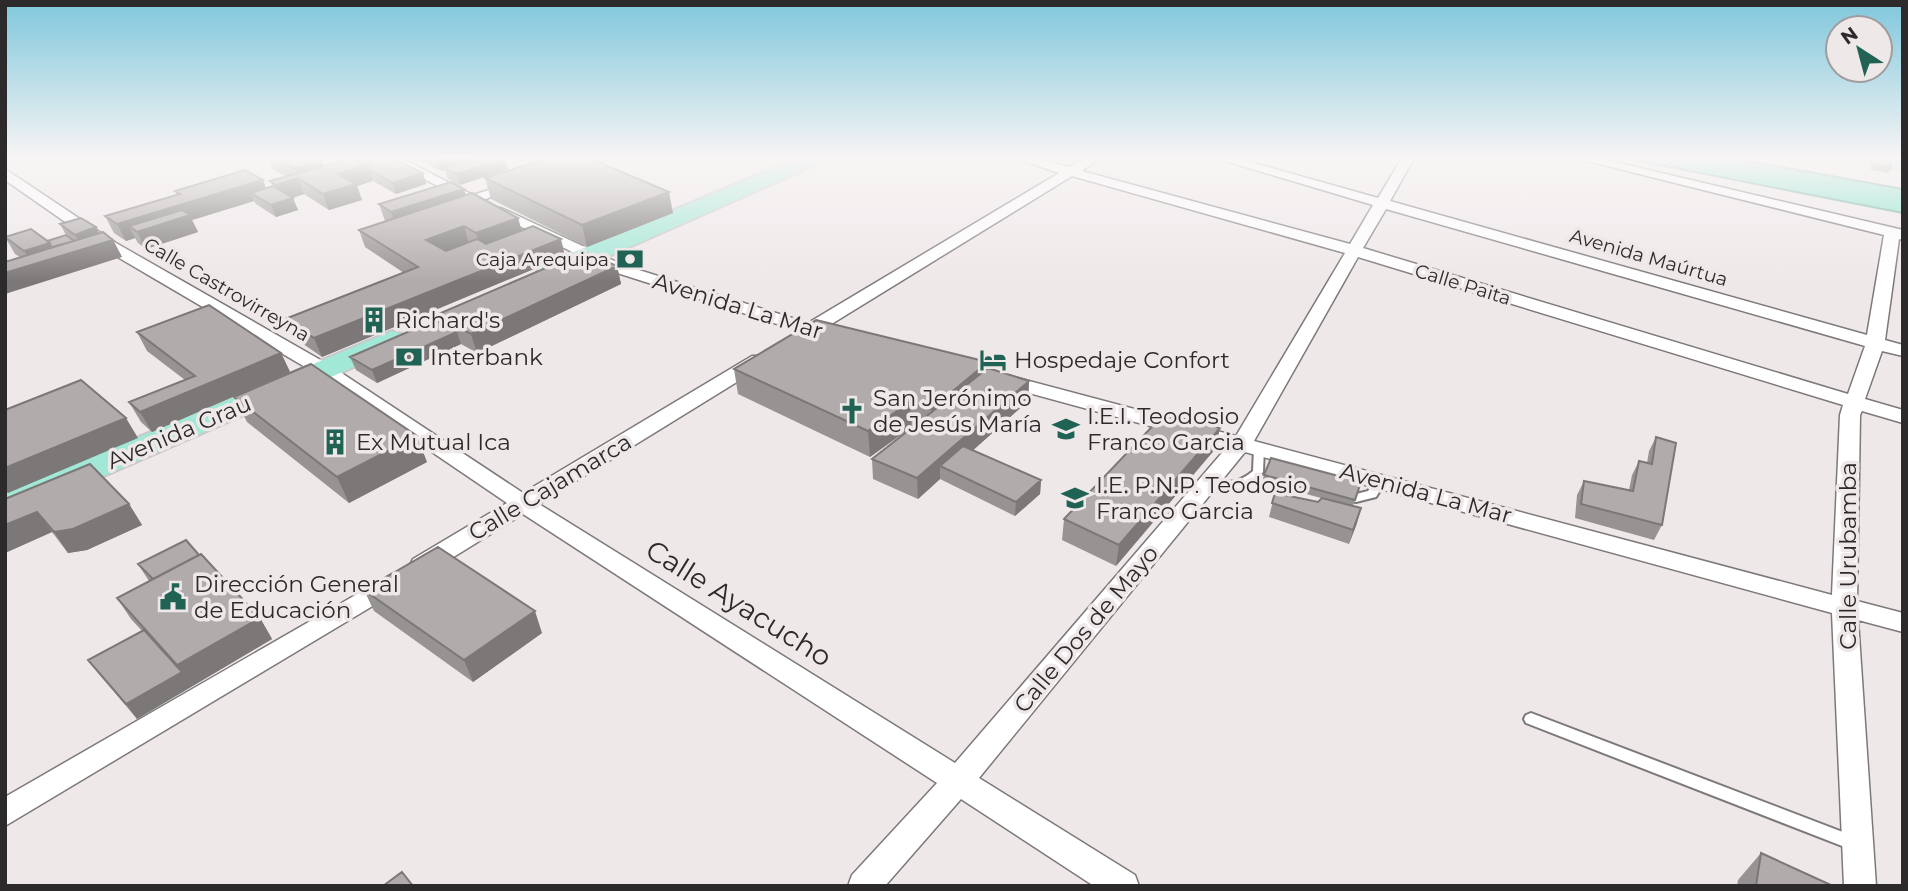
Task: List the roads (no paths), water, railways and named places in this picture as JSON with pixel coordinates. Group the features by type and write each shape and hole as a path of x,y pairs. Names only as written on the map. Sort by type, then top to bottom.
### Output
{"main road":[{"path":"525,283 719,200"},
{"name":"Avenida Grau","path":"5,507 412,332"}],"street":[{"name":"Calle Castrovirreyna","path":"43,200 110,246 324,370"},
{"name":"Avenida La Mar","path":"472,200 617,268 849,340"},
{"name":"Calle Cajamarca","path":"5,813 523,504 1023,200"},
{"name":"Calle Paita","path":"1172,200 1352,250 1903,417"},
{"name":"Calle Dos de Mayo","path":"864,886 959,780 1205,487 1250,445 1352,250 1384,200"},
{"name":"Avenida Maúrtua","path":"1386,200 1875,338 1903,351"},
{"path":"1754,200 1898,234"},
{"name":"Calle Urubamba","path":"1860,886 1844,605 1852,402 1875,338 1898,234"},
{"path":"84,254 136,238"},
{"name":"Avenida Maúrtua","path":"1875,338 1903,340"},
{"name":"Calle Ayacucho","path":"324,370 523,504 1123,886"},
{"name":"Avenida La Mar","path":"985,375 1903,623"}],"lane":[{"path":"1205,487 1226,488 1242,484 1262,473 1250,445"},
{"path":"1356,498 1372,494 1381,481"},
{"path":"1531,719 1857,845"}],"place":[{"name":"Caja Arequipa","path":"630,259"},
{"name":"Richard's","path":"374,320"},
{"name":"Interbank","path":"409,357"},
{"name":"Hospedaje Confort","path":"993,360"},
{"name":"San Jerónimo de Jesús María","path":"852,411"},
{"name":"I.E.I. Teodosio Franco Garcia","path":"1066,429"},
{"name":"Ex Mutual Ica","path":"335,442"},
{"name":"I.E. P.N.P. Teodosio Franco Garcia","path":"1075,498"},
{"name":"Dirección General de Educación","path":"173,597"}]}
